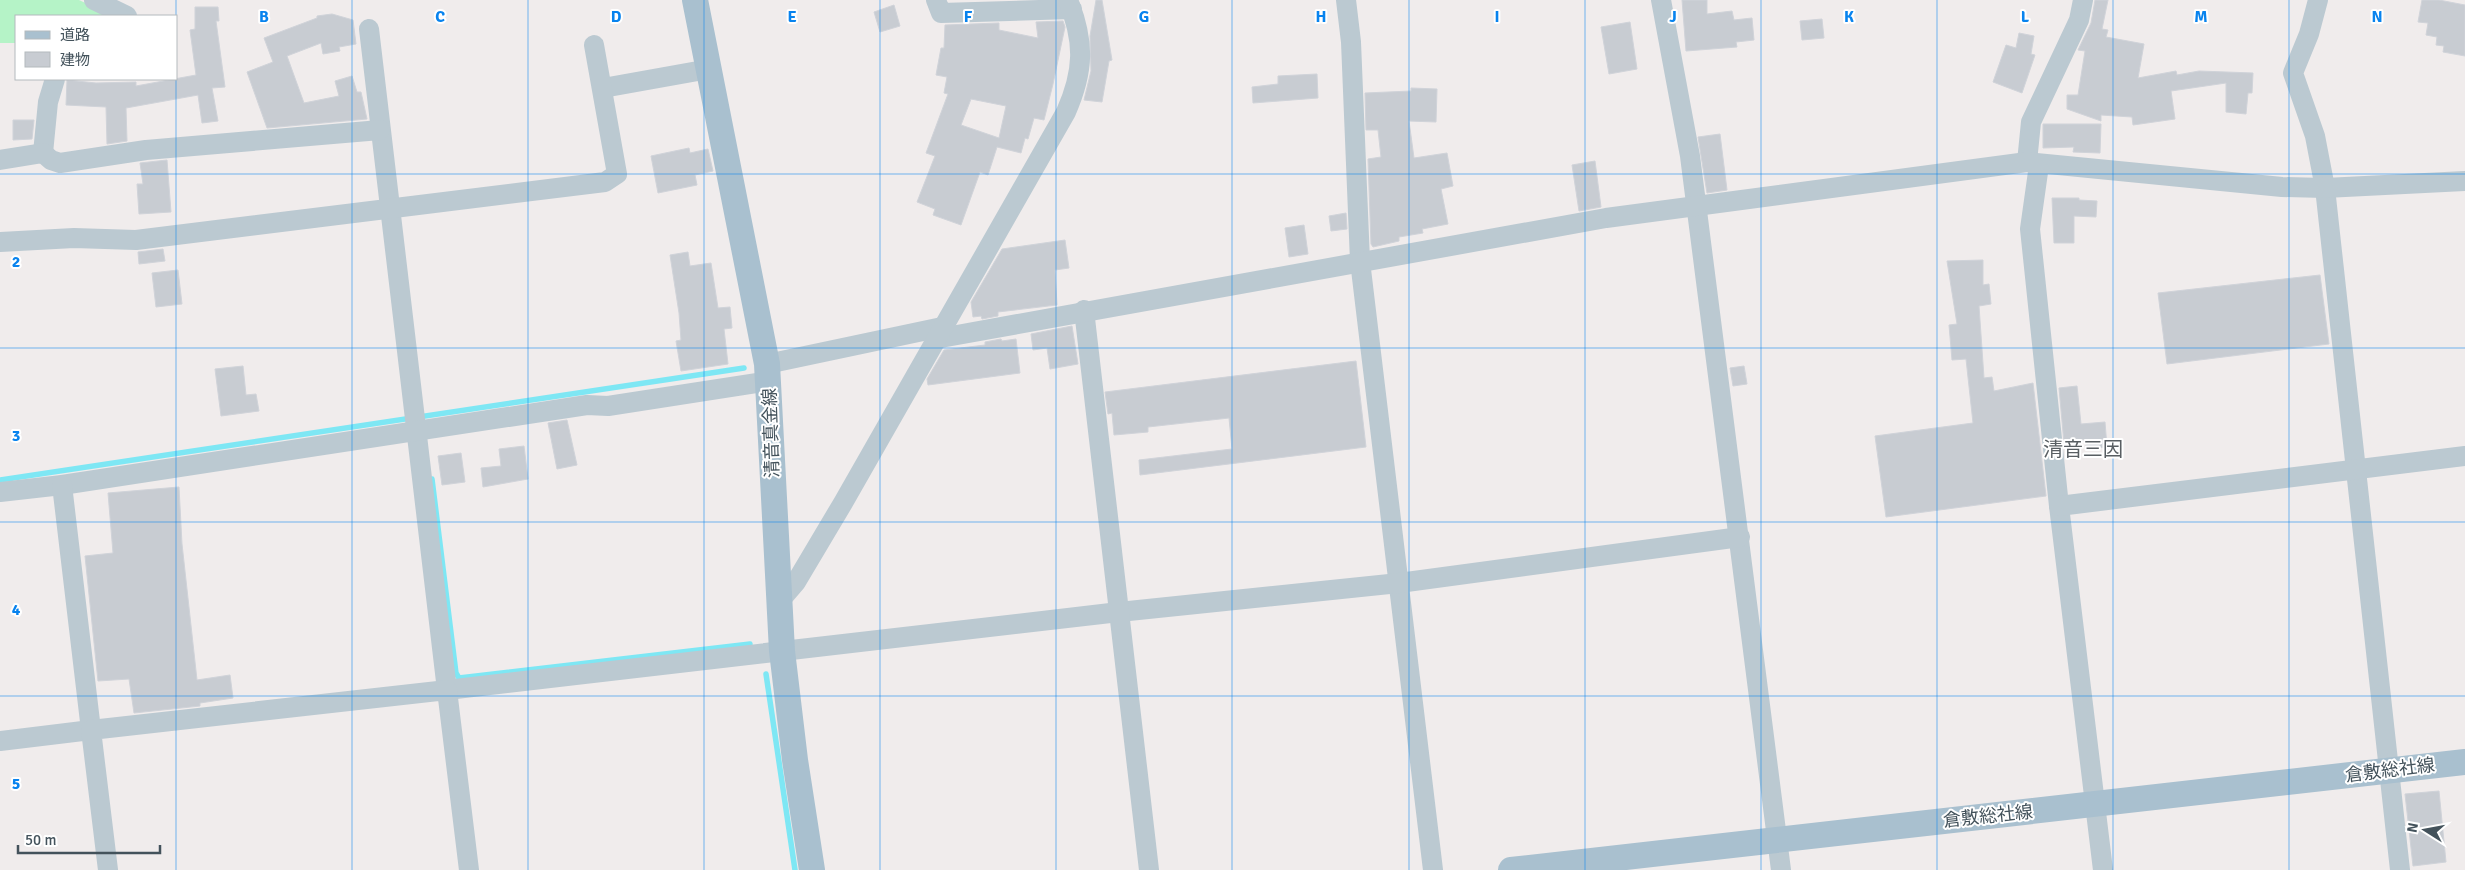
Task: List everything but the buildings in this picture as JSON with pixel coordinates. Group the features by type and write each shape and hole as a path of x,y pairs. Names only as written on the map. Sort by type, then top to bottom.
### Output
{"main road":[{"name":"清音真金線","path":"695,0 768,372 778,603 782,651 795,760 812,870"},
{"name":"倉敷総社線","path":"1511,870 2465,762"}],"street":[{"path":"94,0 125,15"},
{"path":"778,603 796,582 843,503 938,333 1066,112 1076,88 1081,66 1081,44 1070,5 940,13 936,0"},
{"path":"1346,0 1351,42 1360,261 1432,870"},
{"path":"1661,0 1690,156 1781,870"},
{"path":"2083,0 2080,20 2031,122 2033,163 2030,229 2059,506 2103,870"},
{"path":"2318,0 2309,34 2293,72 2315,136 2325,188 2400,870"},
{"path":"369,29 469,870"},
{"path":"0,242 74,238 136,240 605,182 617,174 594,45"},
{"path":"603,88 709,68"},
{"path":"43,153 49,95 54,80"},
{"path":"0,160 43,153 60,163 146,150 380,130"},
{"path":"0,492 62,485 415,423 587,406 608,406 706,392 768,372 938,333 1084,310 1606,218 2033,163 2084,166 2179,178 2325,188 2465,181"},
{"path":"1084,310 1149,870"},
{"path":"2059,506 2465,456"},
{"path":"62,485 108,870"},
{"path":"0,741 759,656 782,651 1119,612 1399,583 1740,537"}],"green space":[{"path":"0,0 79,0 111,15 15,15 15,43 0,43"}],"waterway":[{"path":"0,480 744,368"},
{"path":"432,479 456,673 459,678 750,644"},
{"path":"766,674 795,870"}],"district":[{"name":"清音三因","path":"2083,449"}]}
